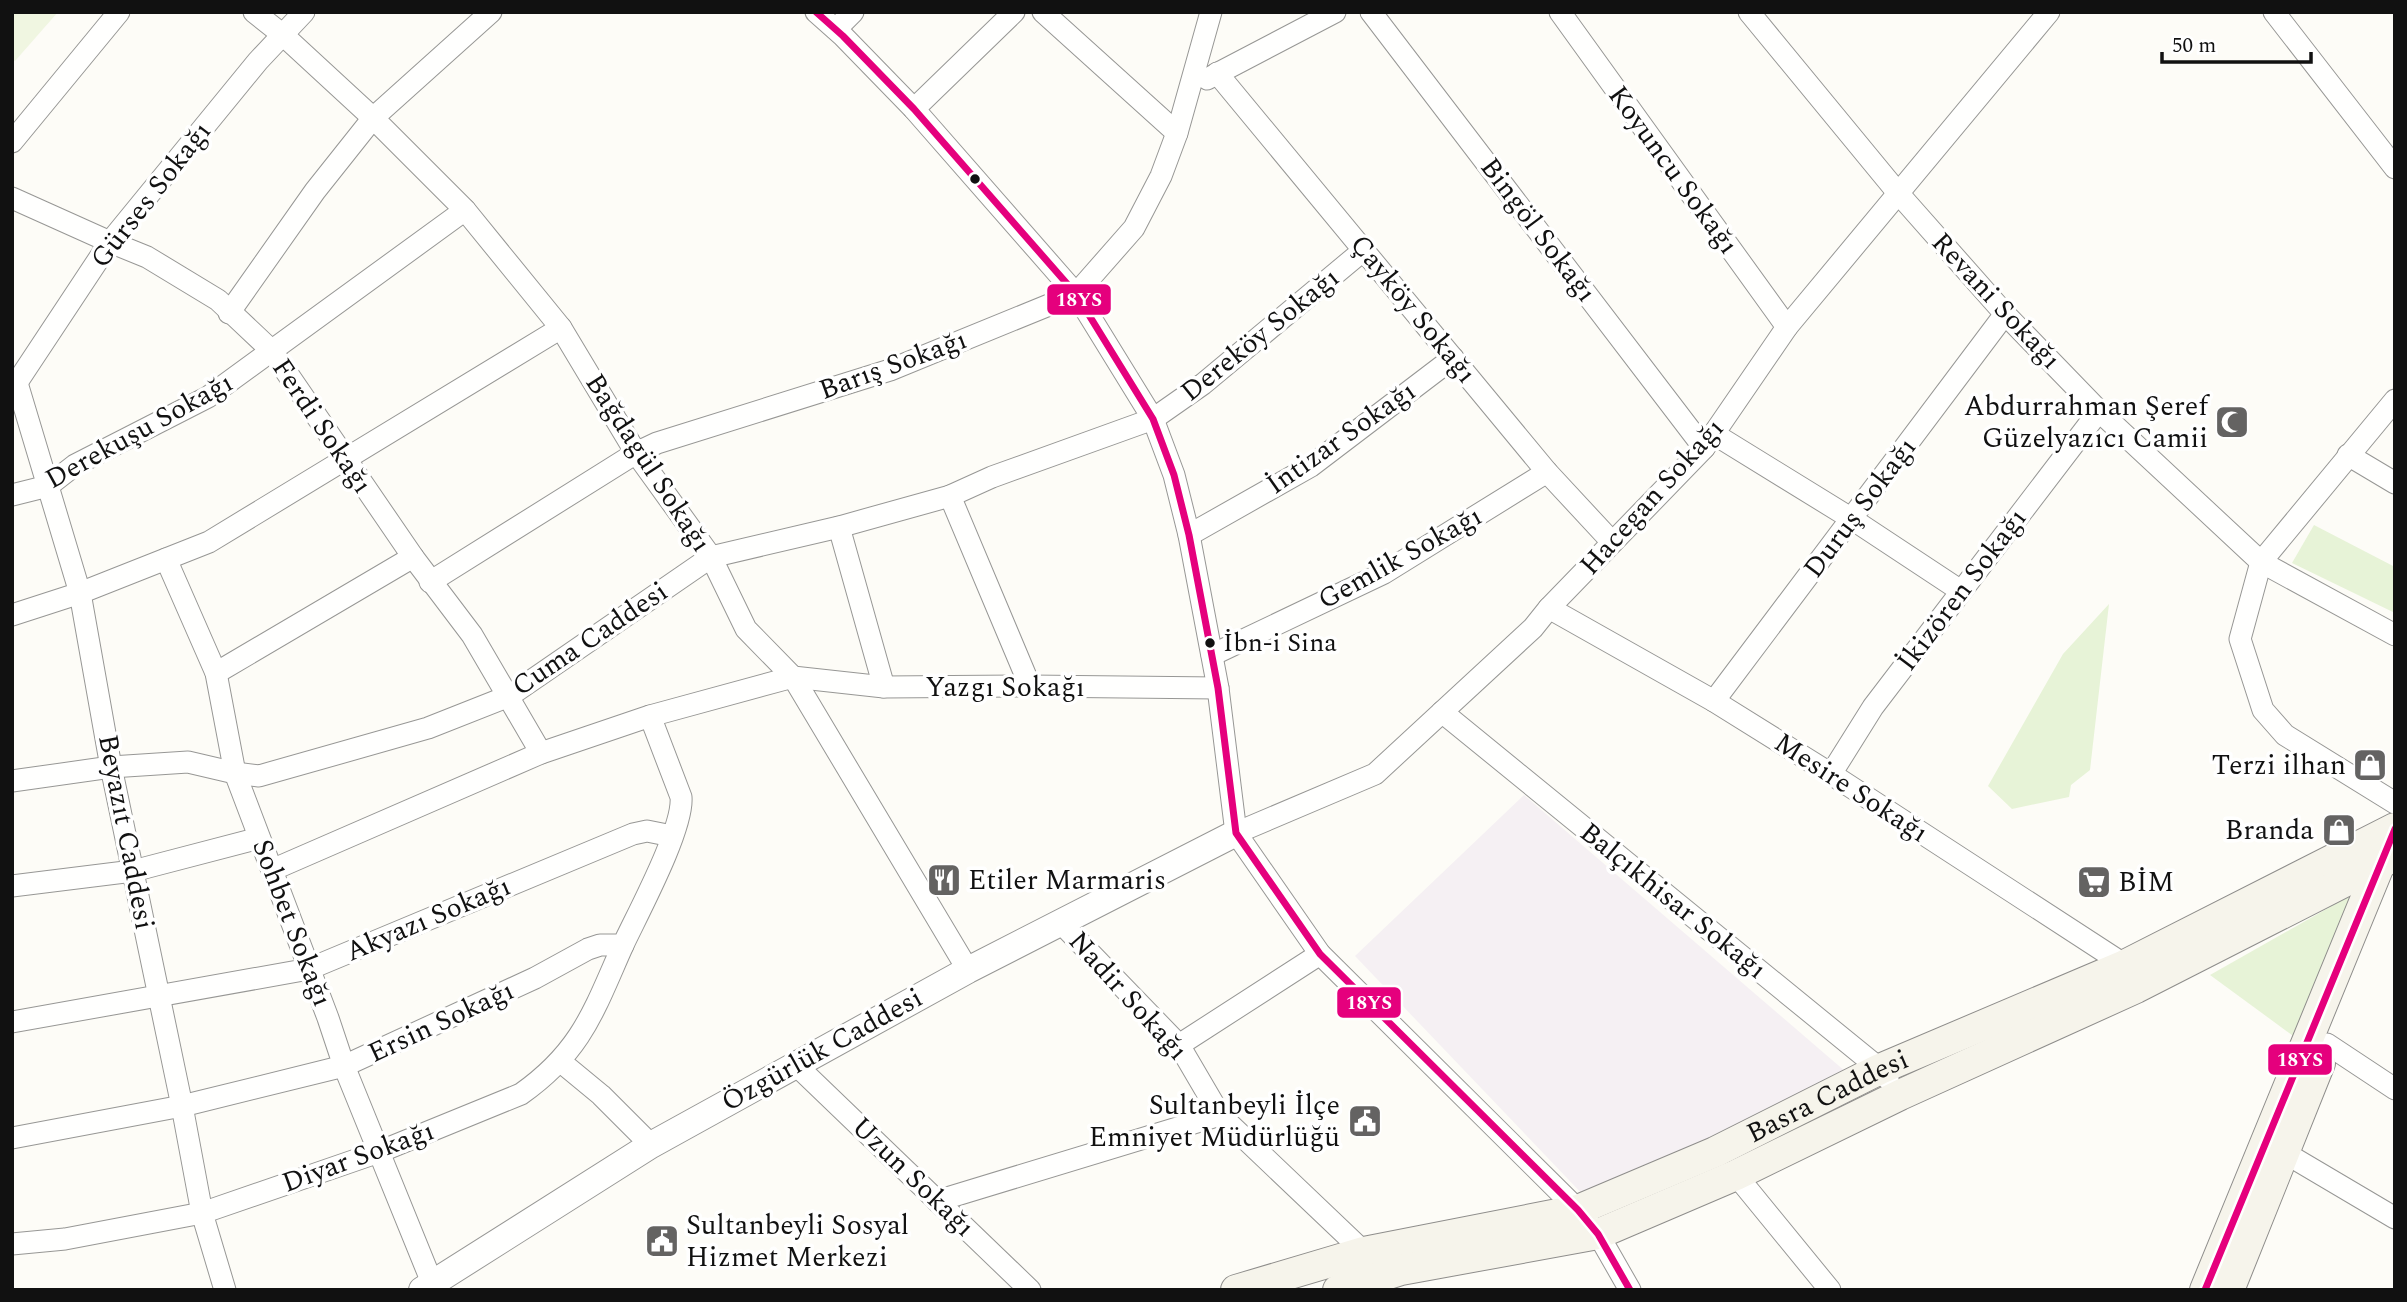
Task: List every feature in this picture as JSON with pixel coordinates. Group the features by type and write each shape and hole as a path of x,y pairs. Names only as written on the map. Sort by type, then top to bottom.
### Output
{"main road":[{"name":"Basra Caddesi","path":"1338,1290 1401,1270 1598,1234 1736,1175 1900,1095 2130,977 2395,828"},
{"path":"2229,1290 2328,1044 2390,867 2395,828"},
{"name":"Basra Caddesi","path":"1236,1290 1364,1252 1578,1210 1715,1152 1880,1069 2130,977 2390,867"},
{"path":"2205,1290 2390,867"}],"street":[{"path":"12,142 119,12"},
{"name":"Bağdagül Sokağı","path":"254,12 283,35 373,118 465,210 561,328 636,453 710,557 746,629 793,677 968,970"},
{"name":"Gürses Sokağı","path":"14,384 110,242 258,61 304,12"},
{"path":"229,313 315,191 373,118 491,12"},
{"path":"816,12 914,109 1076,295 1153,419 1174,475 1189,535 1218,688 1236,833 1320,954 1578,1210 1598,1234 1630,1290"},
{"path":"836,29 853,12"},
{"path":"914,109 1014,12"},
{"path":"1043,12 1177,134"},
{"name":"Barış Sokağı","path":"430,582 636,453 657,443 890,370 1076,295 1134,228 1161,176 1177,134 1211,12"},
{"path":"1190,88 1335,12"},
{"name":"Bingöl Sokağı","path":"1371,12 1709,441"},
{"name":"Koyuncu Sokağı","path":"1560,12 1787,327"},
{"name":"Revani Sokağı","path":"1749,12 1898,193 2005,314 2099,411 2261,562 2395,635"},
{"name":"Hacegan Sokağı","path":"1236,833 1375,774 1533,628 1709,441 1787,327 2049,12"},
{"path":"2274,12 2395,168"},
{"name":"Çayköy Sokağı","path":"1217,73 1547,472 1612,542"},
{"name":"Ferdi Sokağı","path":"12,198 147,257 218,300 272,351 430,582 472,635 541,753"},
{"name":"Derekuşu Sokağı","path":"12,495 48,486 75,465 208,397 465,210"},
{"name":"Dereköy Sokağı","path":"1153,419 1203,384 1365,249"},
{"name":"Duruş Sokağı","path":"1714,701 2005,314"},
{"path":"12,615 80,593 209,542 561,328"},
{"name":"İntizar Sokağı","path":"1189,535 1311,466 1453,358"},
{"name":"Beyazıt Caddesi","path":"14,384 80,593 111,768 202,1213 225,1290"},
{"path":"2395,400 2261,562 2240,639 2263,710 2285,734 2395,803"},
{"name":"İkizören Sokağı","path":"1831,774 1873,707 2099,411"},
{"name":"Cuma Caddesi","path":"12,781 111,768 188,762 259,776 428,728 509,696 710,557 839,527 950,496 992,477 1153,419"},
{"path":"1709,441 1852,519 1961,591"},
{"path":"2348,455 2395,483"},
{"name":"Gemlik Sokağı","path":"1212,655 1384,573 1547,472"},
{"path":"950,496 1030,686"},
{"path":"839,527 884,687"},
{"path":"216,673 413,557"},
{"name":"Sohbet Sokağı","path":"166,559 216,673 235,773 430,1288"},
{"name":"Mesire Sokağı","path":"1549,608 1714,701 1831,774 2130,977"},
{"path":"272,870 541,753 650,716 793,677"},
{"name":"Yazgı Sokağı","path":"793,677 884,687 1218,688"},
{"name":"Balçıkhisar Sokağı","path":"1442,712 1880,1069 1900,1095"},
{"path":"623,946 680,817 681,797 650,716"},
{"name":"Akyazı Sokağı","path":"12,1022 309,969 632,834 647,831 672,836"},
{"name":"Özgürlük Caddesi","path":"430,1288 651,1145 968,970 1236,833"},
{"path":"12,886 133,871 259,838"},
{"name":"Nadir Sokağı","path":"1062,924 1179,1045 1220,1115 1364,1252"},
{"name":"Ersin Sokağı","path":"12,1138 182,1106 344,1066 535,978 588,949 600,945 623,946"},
{"name":"Diyar Sokağı","path":"12,1244 65,1239 202,1213 379,1152 521,1094 561,1062 585,1029 623,946"},
{"path":"1179,1045 1320,954"},
{"path":"2328,1044 2395,1089"},
{"path":"561,1062 610,1103 651,1145"},
{"name":"Uzun Sokağı","path":"795,1064 1030,1290"},
{"path":"937,1201 1220,1115"},
{"path":"2285,1153 2395,1219"},
{"path":"1736,1175 1830,1290"}],"shaded area":[{"path":"1524,795 1853,1078 1587,1199 1355,956"}],"green space":[{"path":"12,12 58,12 15,61 12,59"},
{"path":"2314,525 2395,567 2395,613 2292,563"},
{"path":"2109,604 2090,770 2071,785 2069,797 2012,809 1988,786 2063,654"},
{"path":"2351,895 2296,1038 2210,975"}],"transit line":[{"name":"18YS","path":"816,12 914,109 1076,294 1153,419 1174,475 1189,535 1218,688 1236,833 1320,954 1578,1210 1598,1234 1630,1290"},
{"name":"18YS","path":"2205,1290 2395,829"}],"place":[{"name":"Abdurrahman Şeref Güzelyazıcı Camii","path":"2232,422"},
{"name":"İbn-i Sina","path":"1210,643"},
{"name":"Terzi ilhan","path":"2370,765"},
{"name":"Branda","path":"2339,830"},
{"name":"Etiler Marmaris","path":"944,880"},
{"name":"BİM","path":"2094,882"},
{"name":"Sultanbeyli İlçe Emniyet Müdürlüğü","path":"1365,1121"},
{"name":"Sultanbeyli Sosyal Hizmet Merkezi","path":"662,1241"}]}
